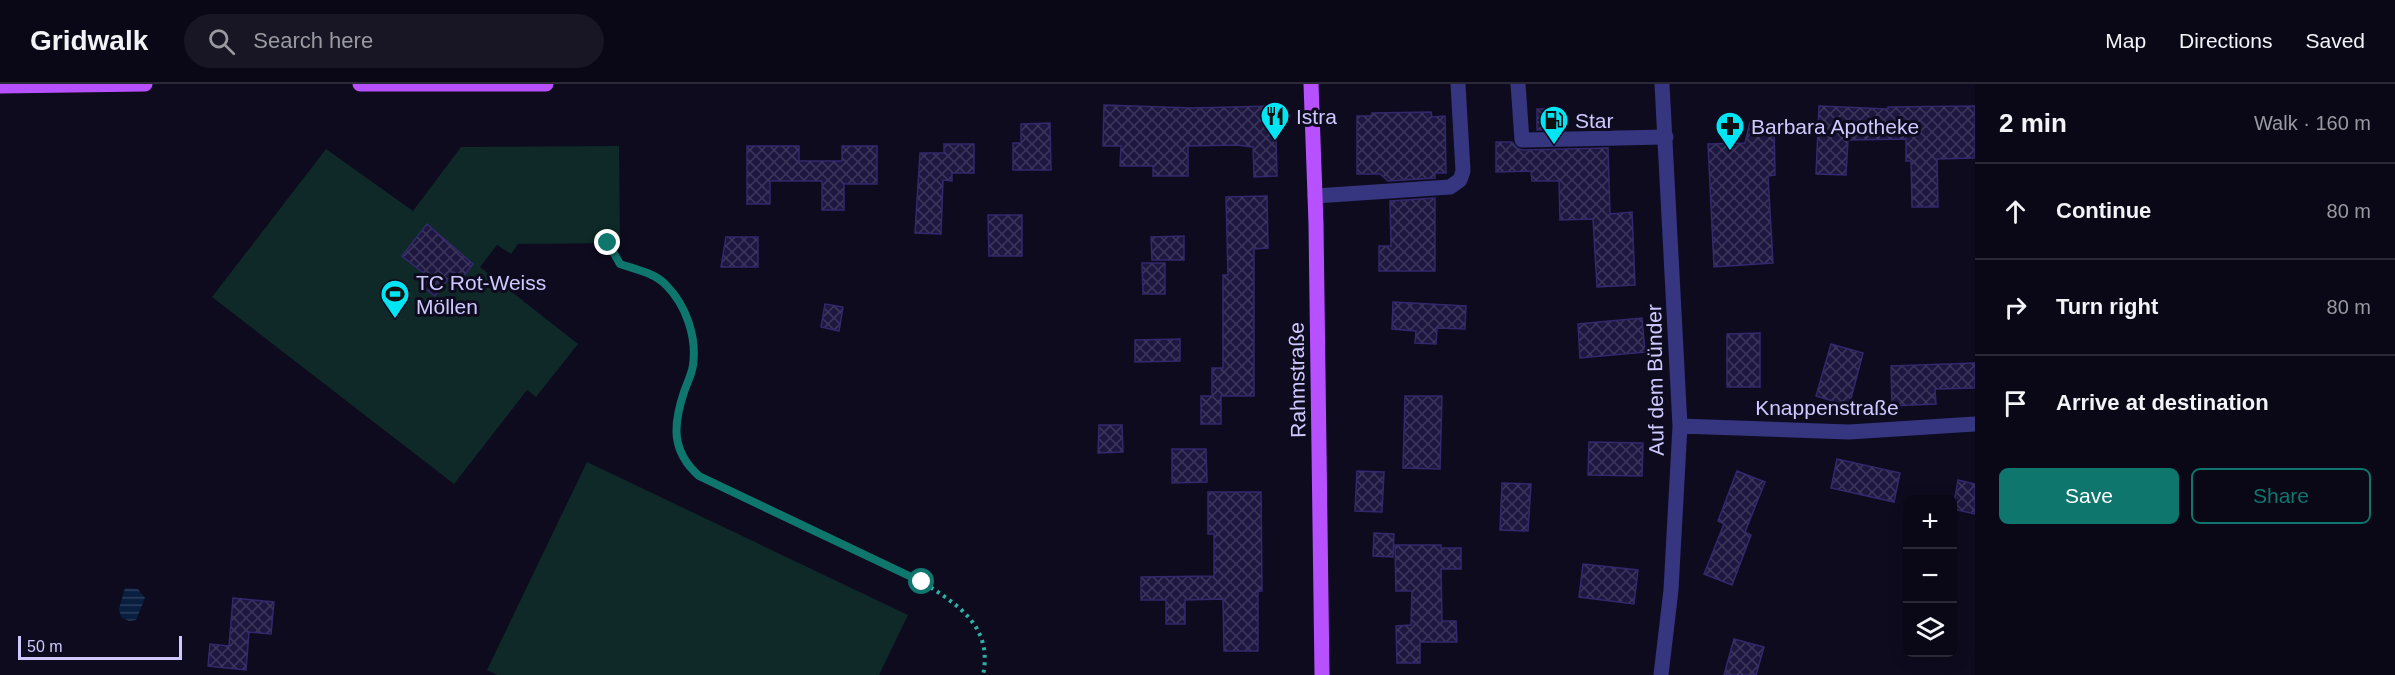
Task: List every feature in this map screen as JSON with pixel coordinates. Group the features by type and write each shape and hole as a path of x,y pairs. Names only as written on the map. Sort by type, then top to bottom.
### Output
{"main road":[{"path":"0,86 145,84"},
{"path":"360,84 546,84"},
{"name":"Rahmstraße","path":"1311,84 1315,196 1322,675"}],"street":[{"path":"1315,196 1450,186 1460,180 1463,171 1458,84"},
{"path":"1518,84 1522,140 1666,137"},
{"name":"Auf dem Bünder","path":"1660,675 1671,590 1680,426 1662,84"},
{"name":"Knappenstraße","path":"1680,426 1849,432 1975,424"}],"path":[{"path":"608,243 620,264 643,271 665,284 680,305 693,334 693,367 676,421 683,462 699,476 922,582 944,595 980,631 987,656 983,675"}],"green space":[{"name":"TC Rot-Weiss Möllen","path":"619,146 620,243 518,244 511,254 497,245 480,267 578,344 536,397 527,390 454,484 212,297 326,149 413,211 461,147"},
{"path":"587,462 908,615 879,675 497,675 487,670"}],"water":[{"path":"125,588 138,589 145,598 136,620 129,621 121,617 119,609"}],"building":[{"path":"1104,105 1192,108 1275,106 1277,176 1254,177 1253,147 1237,145 1188,146 1188,176 1153,176 1153,166 1120,166 1121,146 1103,146"},
{"path":"1819,106 1888,109 1888,107 1975,106 1975,158 1937,159 1938,207 1912,207 1911,161 1906,161 1906,139 1848,140 1846,175 1816,174"},
{"path":"1537,109 1561,109 1561,129 1537,130"},
{"path":"1431,112 1432,117 1445,116 1446,173 1435,173 1435,178 1388,181 1380,174 1357,174 1357,116 1371,116 1372,113"},
{"path":"1750,122 1774,122 1775,175 1768,176 1773,263 1714,267 1708,144 1745,143"},
{"path":"1050,123 1051,170 1013,170 1013,143 1021,143 1021,124"},
{"path":"1496,142 1512,142 1522,150 1608,148 1610,214 1632,212 1635,285 1597,287 1593,219 1560,220 1559,181 1532,181 1531,171 1496,172"},
{"path":"944,144 974,144 974,173 952,173 952,181 943,180 941,234 915,233 920,153 944,153"},
{"path":"747,146 799,146 799,161 842,161 842,146 877,146 877,184 844,184 844,210 822,210 822,181 770,181 770,204 747,204"},
{"path":"1267,196 1268,248 1254,249 1254,396 1221,396 1221,424 1201,424 1201,396 1212,396 1212,368 1223,368 1223,275 1228,275 1226,197"},
{"path":"1435,198 1435,271 1379,271 1379,246 1391,246 1390,201"},
{"path":"988,215 1022,215 1022,256 989,256"},
{"path":"427,224 473,264 462,278 454,272 435,296 419,284 426,275 402,256"},
{"path":"1184,236 1184,260 1152,260 1151,237"},
{"path":"726,237 758,237 758,267 721,267"},
{"path":"1142,263 1165,263 1165,294 1143,294"},
{"path":"1393,302 1466,306 1465,329 1437,328 1436,344 1415,343 1416,331 1392,329"},
{"path":"825,304 843,307 839,331 821,327"},
{"path":"1642,318 1645,352 1580,358 1578,324"},
{"path":"1760,333 1760,387 1727,387 1727,334"},
{"path":"1180,339 1180,361 1135,362 1135,340"},
{"path":"1831,344 1863,353 1849,406 1816,396"},
{"path":"1975,363 1975,388 1935,389 1936,404 1892,406 1891,366"},
{"path":"1405,396 1442,396 1440,469 1403,468"},
{"path":"1099,425 1122,425 1123,452 1098,453"},
{"path":"1589,442 1643,443 1642,476 1588,475"},
{"path":"1172,449 1206,449 1207,482 1172,483"},
{"path":"1837,459 1900,473 1894,502 1831,488"},
{"path":"1357,471 1384,472 1382,512 1355,511"},
{"path":"1737,471 1765,482 1745,532 1751,535 1732,585 1704,574 1724,524 1718,521"},
{"path":"1958,480 1975,484 1975,514 1957,510 1955,495"},
{"path":"1502,483 1531,484 1528,531 1500,530"},
{"path":"1208,492 1261,492 1262,591 1258,591 1258,651 1224,651 1223,599 1185,600 1185,624 1166,624 1166,600 1141,600 1141,577 1214,576 1214,534 1208,534"},
{"path":"1374,533 1394,534 1393,557 1373,556"},
{"path":"1395,545 1441,545 1441,548 1461,548 1461,569 1441,569 1442,621 1456,621 1457,642 1420,642 1420,663 1397,663 1396,626 1411,625 1412,591 1396,591"},
{"path":"1583,564 1638,570 1634,604 1579,597"},
{"path":"233,598 274,602 271,634 249,632 246,670 208,666 210,644 229,646"},
{"path":"1734,639 1764,647 1756,675 1724,675"}],"place":[{"name":"Istra","path":"1275,142"},
{"name":"Star","path":"1554,146"},
{"name":"Barbara Apotheke","path":"1730,152"},
{"name":"TC Rot-Weiss Möllen","path":"395,320"}],"route":[{"path":"608,243 620,264 643,271 665,284 680,305 693,334 693,367 676,421 683,462 699,476 922,582"}]}
